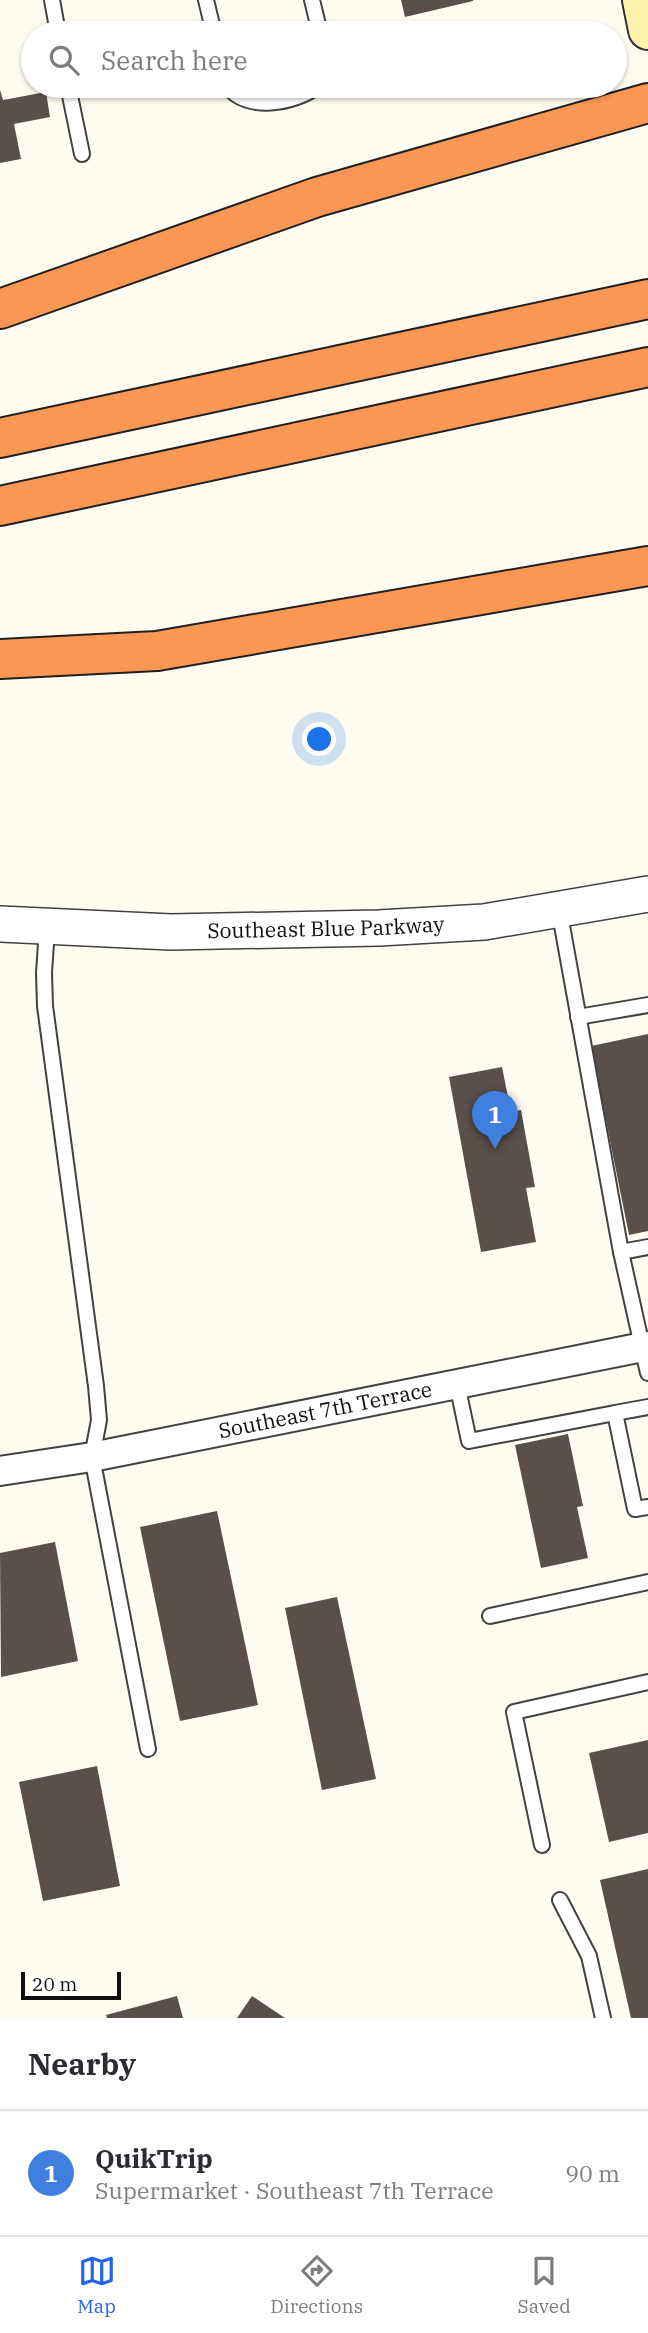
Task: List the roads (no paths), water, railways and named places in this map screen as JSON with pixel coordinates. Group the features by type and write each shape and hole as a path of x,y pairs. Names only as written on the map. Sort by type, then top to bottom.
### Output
{"highway":[{"path":"0,309 317,197 648,103"},
{"path":"0,438 648,299"},
{"path":"0,506 648,367"},
{"path":"0,659 157,651 648,566"},
{"path":"596,575 648,590"}],"main road":[{"path":"642,0 648,30"}],"street":[{"name":"Southeast Blue Parkway","path":"0,924 171,932 311,931 484,922 648,894"},
{"name":"Southeast 7th Terrace","path":"0,1471 92,1457 457,1384 646,1355"}],"lane":[{"path":"51,0 55,21"},
{"path":"206,0 211,21"},
{"path":"313,0 317,21"},
{"path":"70,98 82,154"},
{"path":"239,98 257,104 287,98"},
{"path":"559,909 621,1252 646,1355"},
{"path":"48,927 45,1006 98,1409 92,1457 148,1749"},
{"path":"578,1017 648,1005"},
{"path":"621,1252 648,1247"},
{"path":"457,1384 469,1441 648,1407"},
{"path":"615,1413 635,1509 648,1507"},
{"path":"490,1616 648,1581"},
{"path":"542,1845 514,1712 648,1682"},
{"path":"560,1900 589,1956 603,2018"}],"place":[{"name":"QuikTrip","path":"495,1149"}]}
